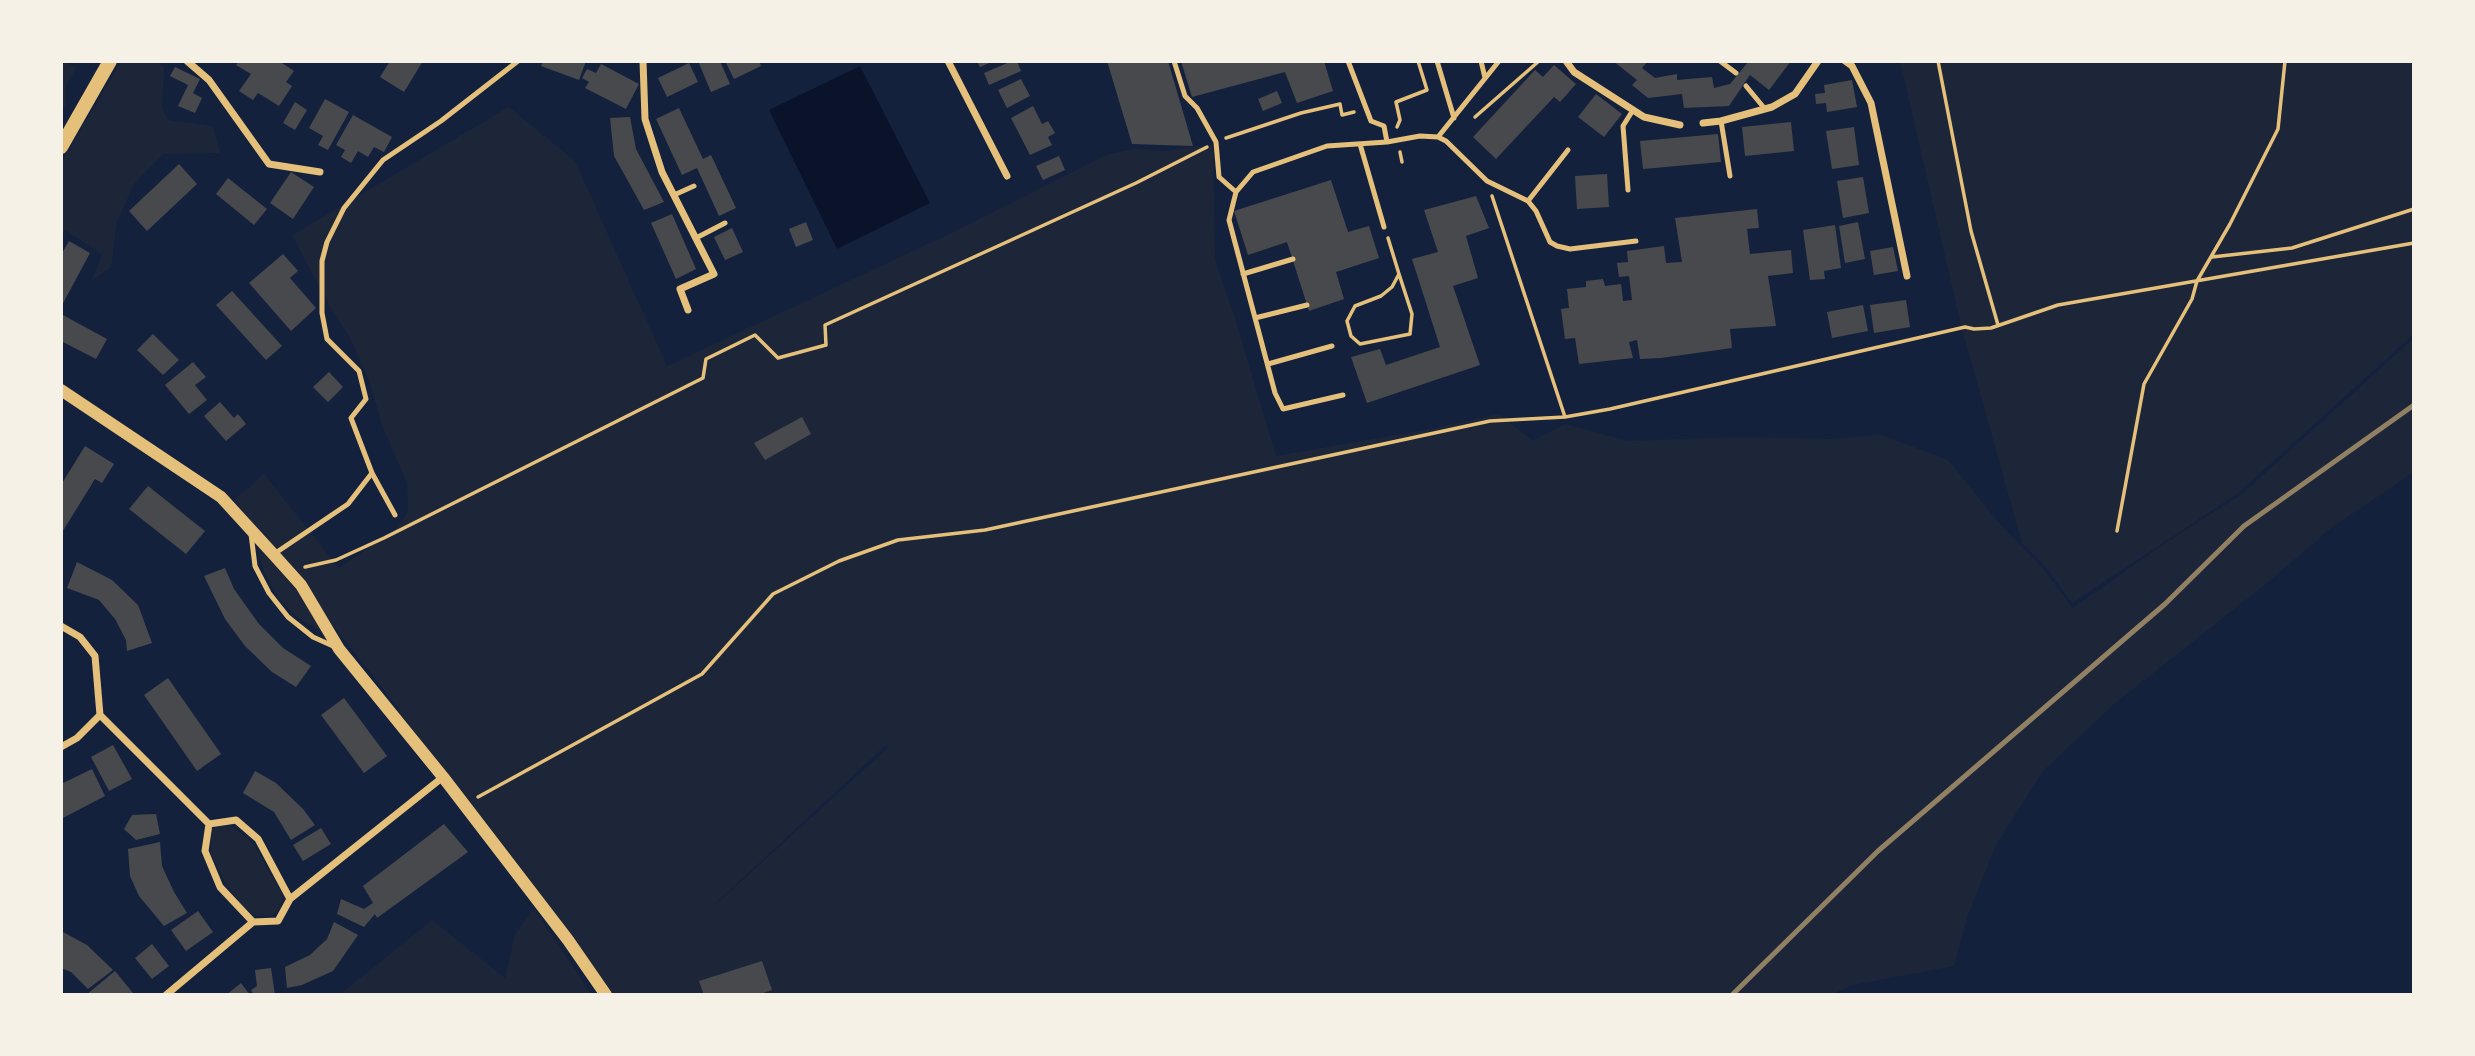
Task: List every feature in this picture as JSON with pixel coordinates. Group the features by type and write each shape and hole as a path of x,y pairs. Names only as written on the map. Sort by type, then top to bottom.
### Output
{"main road":[{"path":"61,147 110,61"}],"street":[{"path":"187,61 209,80 270,164 320,173"},
{"path":"643,61 645,119 662,172 714,274 680,289 688,310"},
{"path":"948,61 1007,176"},
{"path":"1566,61 1574,72 1644,117 1679,125"},
{"path":"1703,123 1765,109 1795,94 1818,61"},
{"path":"1844,61 1852,66 1871,103 1907,276"},
{"path":"61,390 221,497 274,555 301,585 340,649 443,777 568,940 606,995"},
{"path":"61,626 80,637 95,656 100,715 209,824"},
{"path":"61,747 77,738 100,715"},
{"path":"166,995 253,922 278,920 290,899 443,777"},
{"path":"209,824 236,820 258,839 290,899"},
{"path":"209,824 205,851 220,887 253,922"}],"lane":[{"path":"395,515 372,473 351,418 366,399 359,370 327,340 322,313 321,261 344,208 383,160 441,121 518,61"},
{"path":"1174,61 1185,96 1197,108 1216,142 1219,177 1236,192"},
{"path":"1348,61 1371,121 1384,126 1387,142"},
{"path":"1437,61 1454,118"},
{"path":"1481,61 1485,78"},
{"path":"1438,137 1499,61"},
{"path":"1720,61 1735,73"},
{"path":"1746,86 1765,109"},
{"path":"1628,190 1623,127 1633,110"},
{"path":"1721,121 1730,176"},
{"path":"1343,395 1283,409 1275,393 1229,220 1236,192 1253,173 1327,146 1387,142 1420,136 1438,137 1446,141 1487,181 1528,201 1536,211 1546,237 1557,246 1570,249 1636,241"},
{"path":"1360,144 1384,227"},
{"path":"1528,201 1568,150"},
{"path":"674,195 694,186"},
{"path":"696,238 725,223"},
{"path":"1541,243 1546,237"},
{"path":"1603,238 1604,245"},
{"path":"1243,274 1293,260"},
{"path":"1255,318 1307,305"},
{"path":"1268,364 1332,346"},
{"path":"274,555 348,505 372,473"},
{"path":"250,529 256,566 269,593 288,617 313,637 340,649"}],"path":[{"path":"1402,162 1396,129 1401,120 1396,102 1427,90 1418,61"},
{"path":"1475,117 1539,61"},
{"path":"1938,61 1971,231 1998,326"},
{"path":"2117,531 2144,384 2192,299 2197,281 2230,224 2278,129 2285,61"},
{"path":"289,572 335,560 394,534 703,379 706,359 755,335 778,358 826,345 825,325 1136,183 1216,142 1301,113 1339,104 1342,115 1366,108"},
{"path":"1487,181 1565,417"},
{"path":"2211,257 2292,248 2414,209"},
{"path":"1384,227 1412,314 1409,334 1360,344 1351,336 1347,321 1354,306 1381,296 1392,287 1399,274"},
{"path":"464,805 702,674 773,594 839,561 898,540 985,530 1490,421 1565,417 1637,403 1965,327 1974,329 1998,326 2057,304 2414,243"}],"shaded area":[{"path":"61,61 77,67 66,86 66,104 61,112"},
{"path":"121,61 155,61 164,67 162,108 168,120 213,126 220,153 163,154 134,184 117,222 111,267 92,281 102,254 65,230 61,236 61,163"},
{"path":"1900,61 2414,61 2414,334 2237,494 2072,603 2045,566 2022,543 1961,325"},
{"path":"860,66 930,203 837,249 769,110"},
{"path":"509,107 575,161 667,366 943,237 1106,155 1132,149 1165,151 1213,145 1215,260 1276,456 1499,414 1533,441 1565,424 1628,441 1740,437 1833,439 1882,435 1948,460 1999,523 2039,564 2073,608 2164,544 2242,494 2414,338 2414,472 2331,528 2266,584 2114,704 2043,771 1996,845 1968,915 1954,966 1853,985 1830,995 610,995 396,712 399,709 234,500 264,474 339,568 395,530 408,512 407,483 382,425 370,383 349,336 292,235","holes":["886,745 888,748 715,905"]},
{"path":"256,540 295,587 324,633 299,619 278,598 264,572"},
{"path":"218,826 231,826 252,842 284,897 277,912 268,917 254,915 238,901 211,854 211,830"},
{"path":"534,909 592,995 339,995 432,920 505,978 515,934"}],"building":[{"path":"239,61 279,61 294,71 286,82 292,86 279,106 258,93 253,100 239,91 251,74 236,65"},
{"path":"390,61 423,61 404,92 380,77"},
{"path":"543,61 586,61 579,80 541,66"},
{"path":"698,61 720,61 730,84 711,92"},
{"path":"725,61 759,61 761,66 734,79"},
{"path":"977,61 994,61 980,67"},
{"path":"1017,61 1021,71 989,85 984,73"},
{"path":"1107,61 1168,61 1193,146 1132,144"},
{"path":"1181,61 1324,61 1333,91 1297,103 1285,72 1192,97"},
{"path":"1613,61 1648,61 1642,68 1655,78 1677,74 1677,80 1712,77 1714,88 1730,84 1749,61 1791,61 1769,90 1750,75 1729,106 1684,108 1682,94 1648,98 1632,85 1637,80"},
{"path":"689,63 698,82 667,97 658,78"},
{"path":"601,64 639,84 626,109 585,88 589,82 582,78 587,69 596,73"},
{"path":"1554,65 1576,84 1560,102 1554,97 1496,159 1473,137 1535,70 1543,77"},
{"path":"175,67 200,79 193,93 202,98 195,113 178,106 188,85 170,76"},
{"path":"1021,79 1030,96 1007,108 998,90"},
{"path":"1852,80 1857,107 1827,112 1826,103 1816,104 1815,94 1825,93 1824,85"},
{"path":"1277,91 1282,103 1263,111 1258,99"},
{"path":"1596,94 1622,114 1604,137 1578,117"},
{"path":"325,99 349,112 328,150 318,145 323,136 309,128"},
{"path":"295,102 307,110 295,130 283,123"},
{"path":"1033,106 1042,124 1048,121 1055,133 1048,137 1052,145 1030,155 1011,118"},
{"path":"679,108 703,159 711,155 736,208 719,216 697,168 682,175 656,119"},
{"path":"353,115 392,137 384,152 374,147 368,157 358,151 351,163 341,157 345,150 336,145"},
{"path":"630,117 636,149 664,202 644,210 614,156 610,118"},
{"path":"1791,122 1794,151 1745,156 1742,127"},
{"path":"1854,127 1859,165 1832,169 1826,131"},
{"path":"1718,134 1721,162 1643,169 1640,141"},
{"path":"1059,156 1065,170 1043,180 1036,166"},
{"path":"179,164 197,184 147,231 129,211"},
{"path":"291,172 314,187 293,219 270,203"},
{"path":"1607,174 1609,207 1577,209 1575,176"},
{"path":"1863,177 1869,213 1843,218 1837,181"},
{"path":"228,178 267,209 254,225 216,194"},
{"path":"1331,180 1348,232 1369,226 1379,258 1336,272 1344,299 1309,311 1287,242 1248,255 1234,211"},
{"path":"1476,196 1489,228 1466,236 1478,278 1453,286 1480,365 1367,403 1351,357 1380,349 1386,365 1440,347 1412,259 1438,252 1424,210"},
{"path":"1757,209 1759,228 1747,229 1750,254 1791,250 1793,273 1768,276 1776,326 1730,329 1732,348 1640,359 1637,340 1629,342 1633,358 1579,364 1575,338 1565,339 1561,309 1569,308 1567,289 1586,287 1586,281 1603,279 1605,286 1621,284 1623,301 1632,300 1629,276 1619,277 1617,263 1628,262 1627,251 1664,246 1666,263 1682,262 1675,218"},
{"path":"672,214 696,269 676,279 651,223"},
{"path":"806,222 813,240 796,247 789,229"},
{"path":"1858,222 1865,259 1845,263 1839,226"},
{"path":"1835,225 1841,268 1824,271 1825,279 1810,280 1803,230"},
{"path":"732,228 743,252 725,260 714,237"},
{"path":"69,241 90,253 61,307 61,255"},
{"path":"1893,247 1898,271 1874,275 1870,251"},
{"path":"283,254 298,271 290,278 316,308 291,331 249,283"},
{"path":"232,291 282,346 266,360 216,305"},
{"path":"1906,300 1910,327 1874,333 1870,305"},
{"path":"1863,305 1868,331 1832,338 1827,312"},
{"path":"61,314 107,339 96,359 61,341"},
{"path":"153,334 179,360 163,375 137,350"},
{"path":"193,362 206,377 195,385 207,400 189,414 165,385"},
{"path":"329,372 343,387 328,402 313,387"},
{"path":"220,402 234,418 238,414 246,424 226,441 204,416"},
{"path":"802,417 811,434 765,460 754,443"},
{"path":"85,446 114,464 102,483 95,479 61,534 61,485"},
{"path":"148,486 205,531 186,554 129,509"},
{"path":"77,562 112,580 138,605 152,643 127,651 126,640 115,619 99,600 67,588"},
{"path":"225,568 234,589 259,624 283,648 311,666 296,687 272,672 245,646 225,619 204,576"},
{"path":"168,678 221,754 197,771 144,695"},
{"path":"344,698 387,756 364,773 321,715"},
{"path":"113,745 132,779 109,791 91,757"},
{"path":"92,769 105,796 61,819 61,784"},
{"path":"255,771 276,783 315,825 291,840 274,812 243,793"},
{"path":"156,814 160,834 136,840 124,829 132,815"},
{"path":"444,824 468,852 377,918 375,914 364,927 337,914 341,899 364,909 373,903 363,886"},
{"path":"321,828 331,844 303,861 293,845"},
{"path":"160,842 162,866 187,913 164,926 139,896 130,876 128,849"},
{"path":"198,911 213,932 186,951 171,930"},
{"path":"334,922 358,935 333,971 302,985 287,988 285,967 310,955 327,939"},
{"path":"61,931 87,945 113,970 88,989 71,972 61,968"},
{"path":"152,944 169,966 152,979 135,958"},
{"path":"762,961 772,990 757,995 704,995 699,981"},
{"path":"271,968 275,995 254,995 251,990 257,986 255,970"},
{"path":"115,971 133,993 86,995"},
{"path":"241,983 250,995 226,995"}],"railway":[{"path":"1732,995 1878,851 2165,604 2244,526 2414,405"}]}
